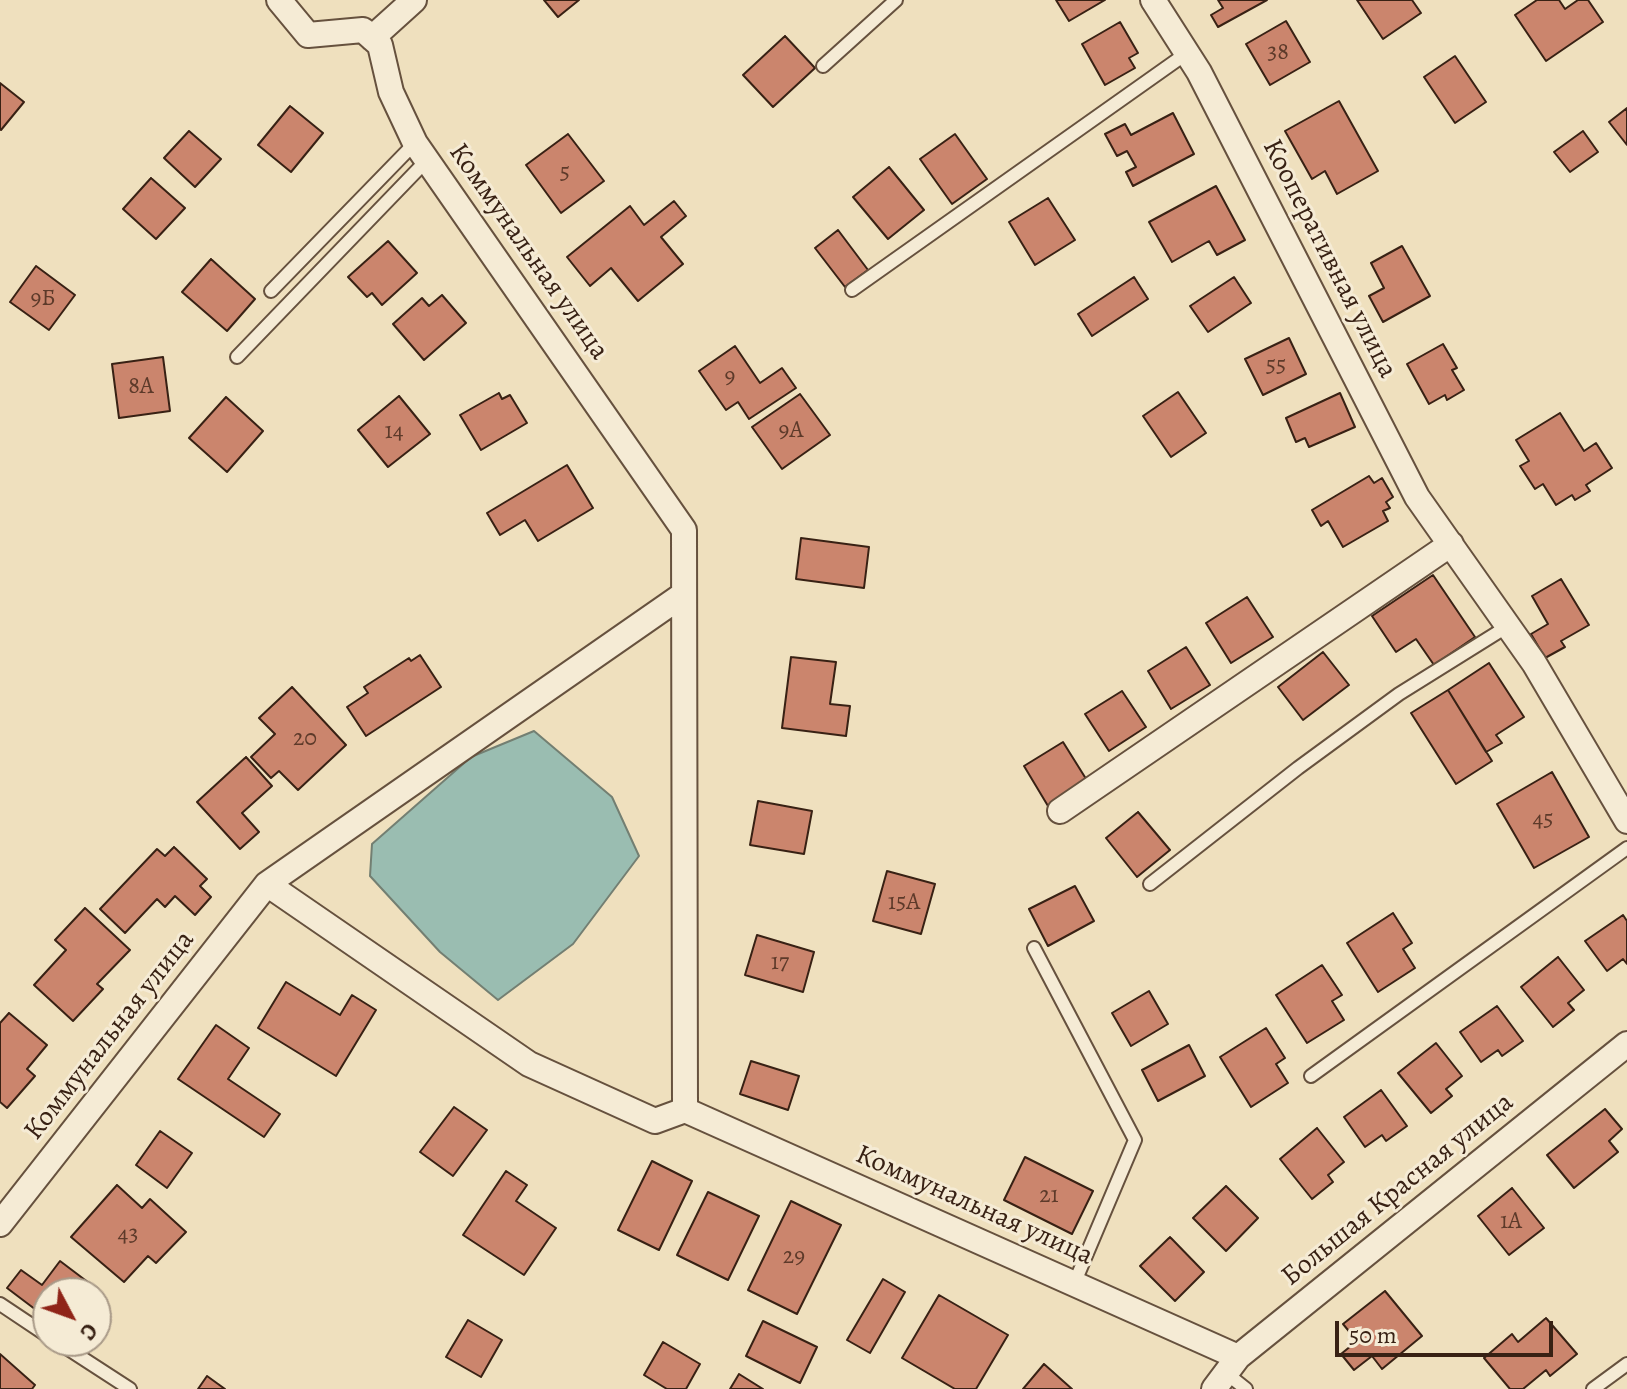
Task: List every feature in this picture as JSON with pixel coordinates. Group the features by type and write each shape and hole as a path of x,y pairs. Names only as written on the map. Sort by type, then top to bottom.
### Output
{"street":[{"path":"279,0 308,35 363,30 372,38 414,0"},
{"name":"Кооперативная улица","path":"1153,0 1199,72 1417,497 1534,663 1627,821"},
{"name":"Коммунальная улица","path":"372,38 380,45 391,92 422,151 684,530 685,1110 1074,1284 1226,1373"},
{"path":"1060,811 1451,544"},
{"name":"Коммунальная улица","path":"0,1224 267,884 684,594"},
{"path":"267,884 529,1064 655,1121 685,1110"},
{"name":"Большая Красная улица","path":"1226,1373 1627,1044"}],"lane":[{"path":"823,66 896,0"},
{"path":"852,290 1187,53"},
{"path":"271,291 422,151"},
{"path":"237,357 422,151"},
{"path":"1150,884 1298,768 1399,694 1508,626"},
{"path":"1311,1076 1627,848"},
{"path":"1034,948 1135,1140 1074,1284"},
{"path":"0,1304 32,1325"},
{"path":"81,1357 130,1389"},
{"path":"1593,1389 1627,1364"},
{"path":"1226,1373 1246,1389"}],"water":[{"path":"534,731 612,797 639,856 573,944 498,1000 440,952 370,876 372,844 471,757"}],"building":[{"path":"544,0 579,0 558,17"},
{"path":"1056,0 1105,0 1069,21"},
{"path":"1218,0 1267,0 1218,27 1211,15 1223,8"},
{"path":"1357,0 1412,0 1421,13 1383,39"},
{"path":"1537,0 1559,0 1565,9 1578,0 1588,0 1603,22 1546,61 1515,15"},
{"path":"1286,21 1310,62 1270,85 1246,44"},
{"path":"1120,22 1138,53 1129,58 1135,68 1105,85 1082,44"},
{"path":"785,36 815,68 773,107 743,75"},
{"path":"1455,56 1486,102 1455,123 1424,77"},
{"path":"0,83 24,102 1,130 0,129"},
{"path":"1339,101 1378,171 1337,194 1325,171 1312,179 1285,131"},
{"path":"290,106 323,133 291,172 258,145"},
{"path":"1627,108 1627,145 1609,122"},
{"path":"1173,113 1194,154 1133,186 1126,172 1136,167 1127,151 1117,156 1105,134 1125,124 1131,135"},
{"path":"189,131 221,159 195,187 164,158"},
{"path":"1583,131 1598,152 1570,172 1554,152"},
{"path":"568,134 604,181 561,213 526,165"},
{"path":"955,134 987,179 952,204 920,159"},
{"path":"889,167 924,210 888,239 853,197"},
{"path":"151,178 185,208 156,239 123,209"},
{"path":"1216,186 1245,240 1217,255 1209,241 1172,262 1149,222"},
{"path":"1048,198 1075,240 1035,265 1009,222"},
{"path":"674,201 686,216 661,237 683,264 638,301 611,268 590,286 567,257 630,206 644,225"},
{"path":"838,230 868,270 845,287 815,248"},
{"path":"388,241 417,273 382,305 372,293 367,297 348,277"},
{"path":"1402,246 1430,296 1383,322 1369,296 1384,288 1371,263"},
{"path":"211,259 255,299 227,331 182,292"},
{"path":"36,266 75,295 49,330 10,302"},
{"path":"1134,277 1148,299 1092,336 1078,314"},
{"path":"1234,277 1251,303 1208,332 1190,306"},
{"path":"442,295 466,323 424,360 393,324 422,298 429,306"},
{"path":"1289,338 1306,374 1263,395 1245,359"},
{"path":"1443,344 1457,368 1452,370 1464,390 1447,400 1445,395 1429,404 1407,364"},
{"path":"735,346 760,383 782,368 796,388 749,419 738,402 726,410 699,371"},
{"path":"163,357 170,411 119,418 112,364"},
{"path":"1178,392 1206,433 1171,457 1143,416"},
{"path":"499,393 502,399 510,395 527,423 481,450 460,415"},
{"path":"1340,393 1355,427 1309,447 1305,438 1296,442 1286,418"},
{"path":"800,394 830,435 782,469 752,427"},
{"path":"399,396 430,434 388,467 358,430"},
{"path":"226,397 263,431 227,472 189,438"},
{"path":"1560,413 1584,451 1596,443 1612,468 1586,485 1590,491 1575,500 1572,495 1556,505 1543,484 1535,489 1520,466 1529,461 1516,440"},
{"path":"567,465 593,508 538,541 525,520 500,535 487,513"},
{"path":"1369,476 1374,483 1382,478 1393,497 1386,502 1390,508 1383,511 1388,521 1343,547 1328,521 1321,526 1312,510"},
{"path":"801,538 869,547 864,588 796,579"},
{"path":"1433,575 1475,637 1434,665 1416,639 1396,652 1372,616"},
{"path":"1561,579 1589,625 1561,641 1565,647 1545,658 1531,634 1548,624 1532,596"},
{"path":"1247,597 1273,637 1231,663 1206,623"},
{"path":"1186,647 1210,685 1171,709 1148,671"},
{"path":"1323,652 1349,685 1303,720 1278,687"},
{"path":"420,655 441,687 366,736 347,707 368,693 364,687 409,658 411,661"},
{"path":"791,657 836,662 830,704 850,706 846,736 782,728"},
{"path":"1489,663 1524,717 1496,735 1502,743 1486,752 1448,690"},
{"path":"292,687 346,745 298,790 279,771 271,778 251,757 275,734 259,718"},
{"path":"1448,690 1492,761 1456,784 1411,713"},
{"path":"1122,691 1146,727 1109,751 1085,714"},
{"path":"1063,742 1088,782 1048,806 1024,766"},
{"path":"246,757 272,786 242,813 259,832 240,849 197,802"},
{"path":"1552,772 1589,837 1534,868 1497,804"},
{"path":"758,801 812,811 804,854 750,845"},
{"path":"1138,812 1170,850 1137,877 1106,838"},
{"path":"174,847 207,879 200,886 211,897 195,915 175,896 165,907 157,899 125,933 100,909 157,849 165,856"},
{"path":"887,871 935,884 921,934 873,921"},
{"path":"1075,886 1094,921 1048,946 1029,909"},
{"path":"85,908 130,950 97,984 103,989 73,1021 34,985 66,950 55,940"},
{"path":"1393,913 1412,943 1403,949 1415,968 1378,992 1347,943"},
{"path":"1623,915 1627,921 1627,964 1623,959 1607,971 1585,941"},
{"path":"757,935 814,952 803,992 745,975"},
{"path":"1558,957 1584,990 1568,1003 1574,1010 1553,1027 1521,987"},
{"path":"1322,965 1342,995 1332,1001 1344,1020 1307,1043 1276,995"},
{"path":"286,982 340,1015 352,995 376,1010 336,1076 258,1028"},
{"path":"1149,991 1168,1024 1131,1046 1112,1013"},
{"path":"1497,1006 1523,1041 1502,1056 1498,1050 1481,1062 1460,1032"},
{"path":"9,1013 47,1045 27,1069 35,1076 7,1108 0,1102 0,1023"},
{"path":"216,1025 249,1048 228,1079 280,1114 264,1137 178,1079"},
{"path":"1266,1028 1285,1058 1276,1064 1288,1083 1251,1107 1220,1057"},
{"path":"1436,1043 1462,1076 1446,1089 1452,1096 1431,1113 1398,1073"},
{"path":"1189,1045 1205,1076 1158,1101 1142,1070"},
{"path":"751,1061 799,1076 788,1110 740,1094"},
{"path":"1381,1090 1407,1126 1386,1141 1382,1135 1365,1147 1344,1117"},
{"path":"454,1107 487,1130 453,1176 420,1152"},
{"path":"1605,1109 1622,1129 1609,1141 1618,1152 1574,1188 1547,1155"},
{"path":"1317,1128 1344,1162 1328,1175 1333,1182 1312,1199 1280,1159"},
{"path":"160,1131 192,1153 167,1188 136,1165"},
{"path":"1025,1157 1093,1191 1072,1234 1004,1200"},
{"path":"652,1161 692,1181 659,1250 618,1230"},
{"path":"506,1171 527,1185 516,1201 556,1228 524,1275 463,1235"},
{"path":"117,1185 142,1208 150,1199 186,1232 156,1263 148,1256 124,1282 71,1237"},
{"path":"1226,1186 1258,1218 1226,1251 1193,1218"},
{"path":"1512,1188 1544,1228 1509,1255 1478,1216"},
{"path":"708,1192 759,1216 728,1280 677,1255"},
{"path":"791,1201 841,1225 797,1314 748,1290"},
{"path":"1170,1237 1204,1272 1175,1301 1140,1266"},
{"path":"60,1261 81,1277 48,1277"},
{"path":"21,1270 32,1278 32,1307 7,1288"},
{"path":"883,1279 905,1292 870,1353 847,1340"},
{"path":"1385,1291 1422,1336 1382,1369 1372,1356 1354,1370 1341,1354 1357,1341 1343,1324"},
{"path":"939,1295 1008,1335 976,1389 955,1389 902,1358"},
{"path":"1546,1318 1577,1354 1550,1376 1546,1370 1523,1389 1510,1389 1484,1358 1512,1334 1518,1342"},
{"path":"468,1320 502,1340 481,1377 446,1357"},
{"path":"763,1321 817,1347 800,1383 746,1356"},
{"path":"663,1342 700,1364 686,1389 667,1389 644,1375"},
{"path":"0,1354 35,1385 32,1389 0,1389"},
{"path":"1044,1364 1072,1389 1023,1389"},
{"path":"739,1374 763,1389 730,1389"},
{"path":"207,1376 225,1389 198,1389"}]}
